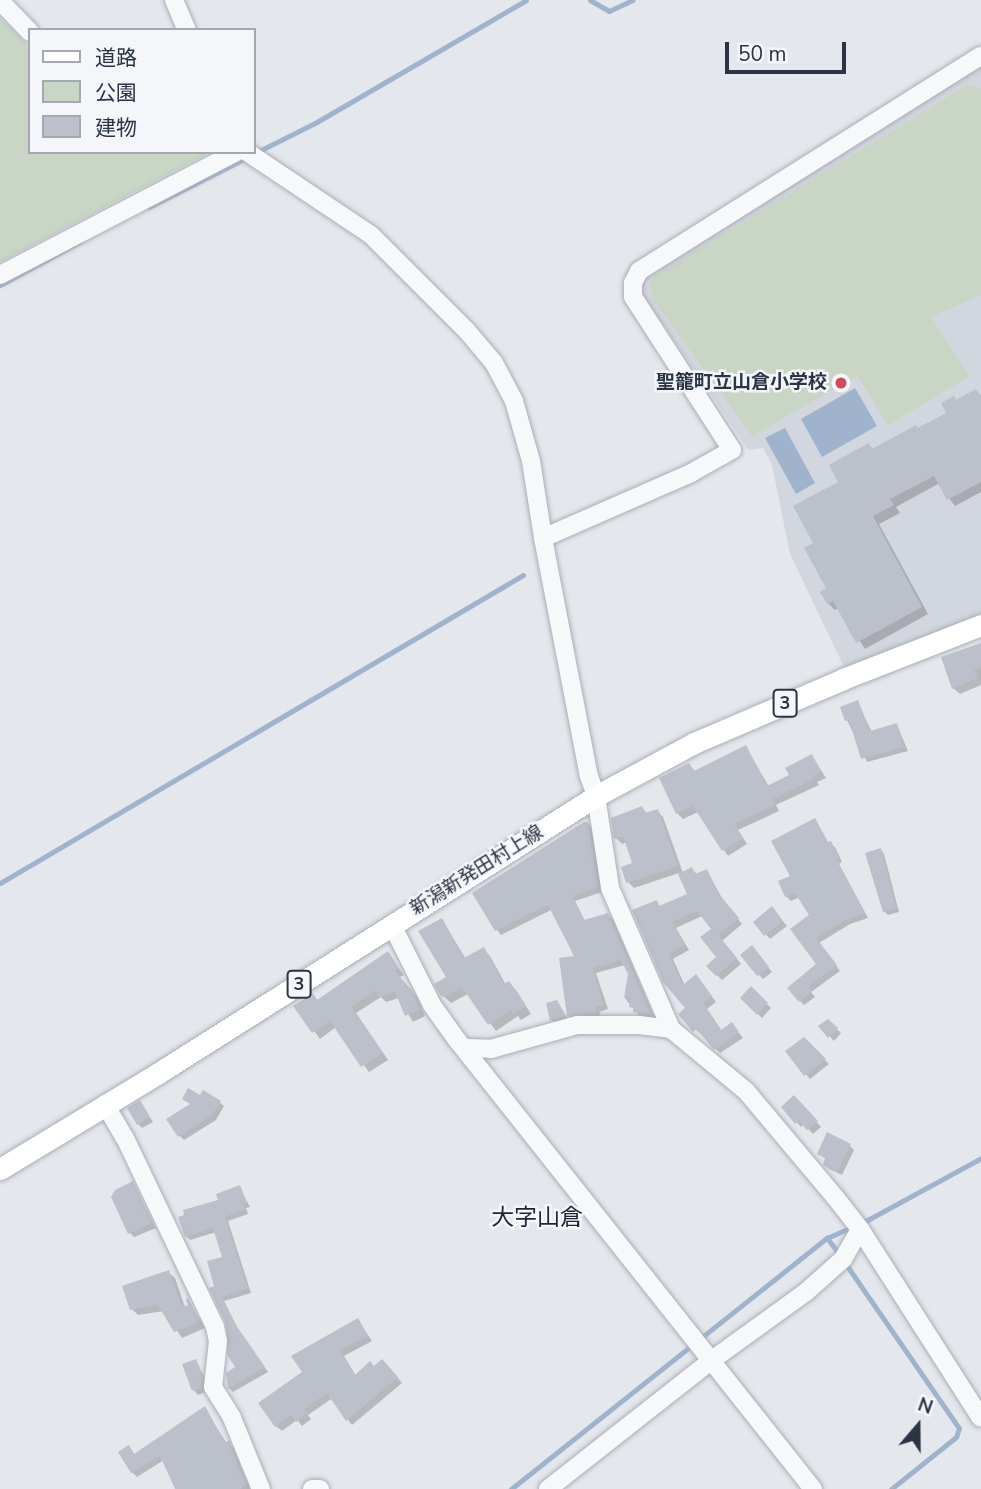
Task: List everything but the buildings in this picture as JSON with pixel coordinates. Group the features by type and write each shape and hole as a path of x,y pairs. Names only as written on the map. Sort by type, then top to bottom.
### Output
{"main road":[{"name":"新潟新発田村上線","path":"0,1169 596,796 694,743 842,679 981,625"}],"street":[{"path":"174,0 186,28"},
{"path":"0,1 28,30"},
{"path":"543,538 691,473 732,450 634,297 633,283 639,271 981,56"},
{"path":"0,275 232,154"},
{"path":"250,154 371,235 467,331 494,363 514,401 527,449 589,776 596,796 610,888 671,1029 746,1091 860,1230 981,1418"},
{"path":"392,925 432,1005 813,1489"},
{"path":"467,1048 491,1049 577,1025 639,1025 671,1029"},
{"path":"105,1104 125,1138 215,1327 218,1341 214,1387 232,1418 261,1489"},
{"path":"548,1489 712,1360 806,1292 844,1259 860,1230"},
{"path":"312,1489 320,1489"}],"shaded area":[{"name":"聖籠町立山倉小学校","path":"981,64 981,616 845,669 790,554 772,465 763,448 749,450 746,446 639,289 641,277"}],"green space":[{"path":"0,18 28,45 28,154 207,154 0,262"},
{"path":"967,85 981,88 981,295 931,317 970,376 888,425 857,376 752,436 652,298 650,283 656,275"}],"water":[{"path":"855,388 877,426 822,457 801,419"},
{"path":"785,428 815,483 796,494 765,438"}],"waterway":[{"path":"256,152 315,123 526,0"},
{"path":"590,0 609,11 633,0"},
{"path":"149,207 246,158"},
{"path":"0,285 81,241"},
{"path":"0,883 523,575"},
{"path":"862,1223 981,1158"},
{"path":"511,1489 827,1238 852,1227"},
{"path":"827,1238 840,1255"},
{"path":"845,1263 959,1428 956,1437 891,1489"}],"place":[{"name":"聖籠町立山倉小学校","path":"841,383"}],"district":[{"name":"大字山倉","path":"537,1218"}]}
